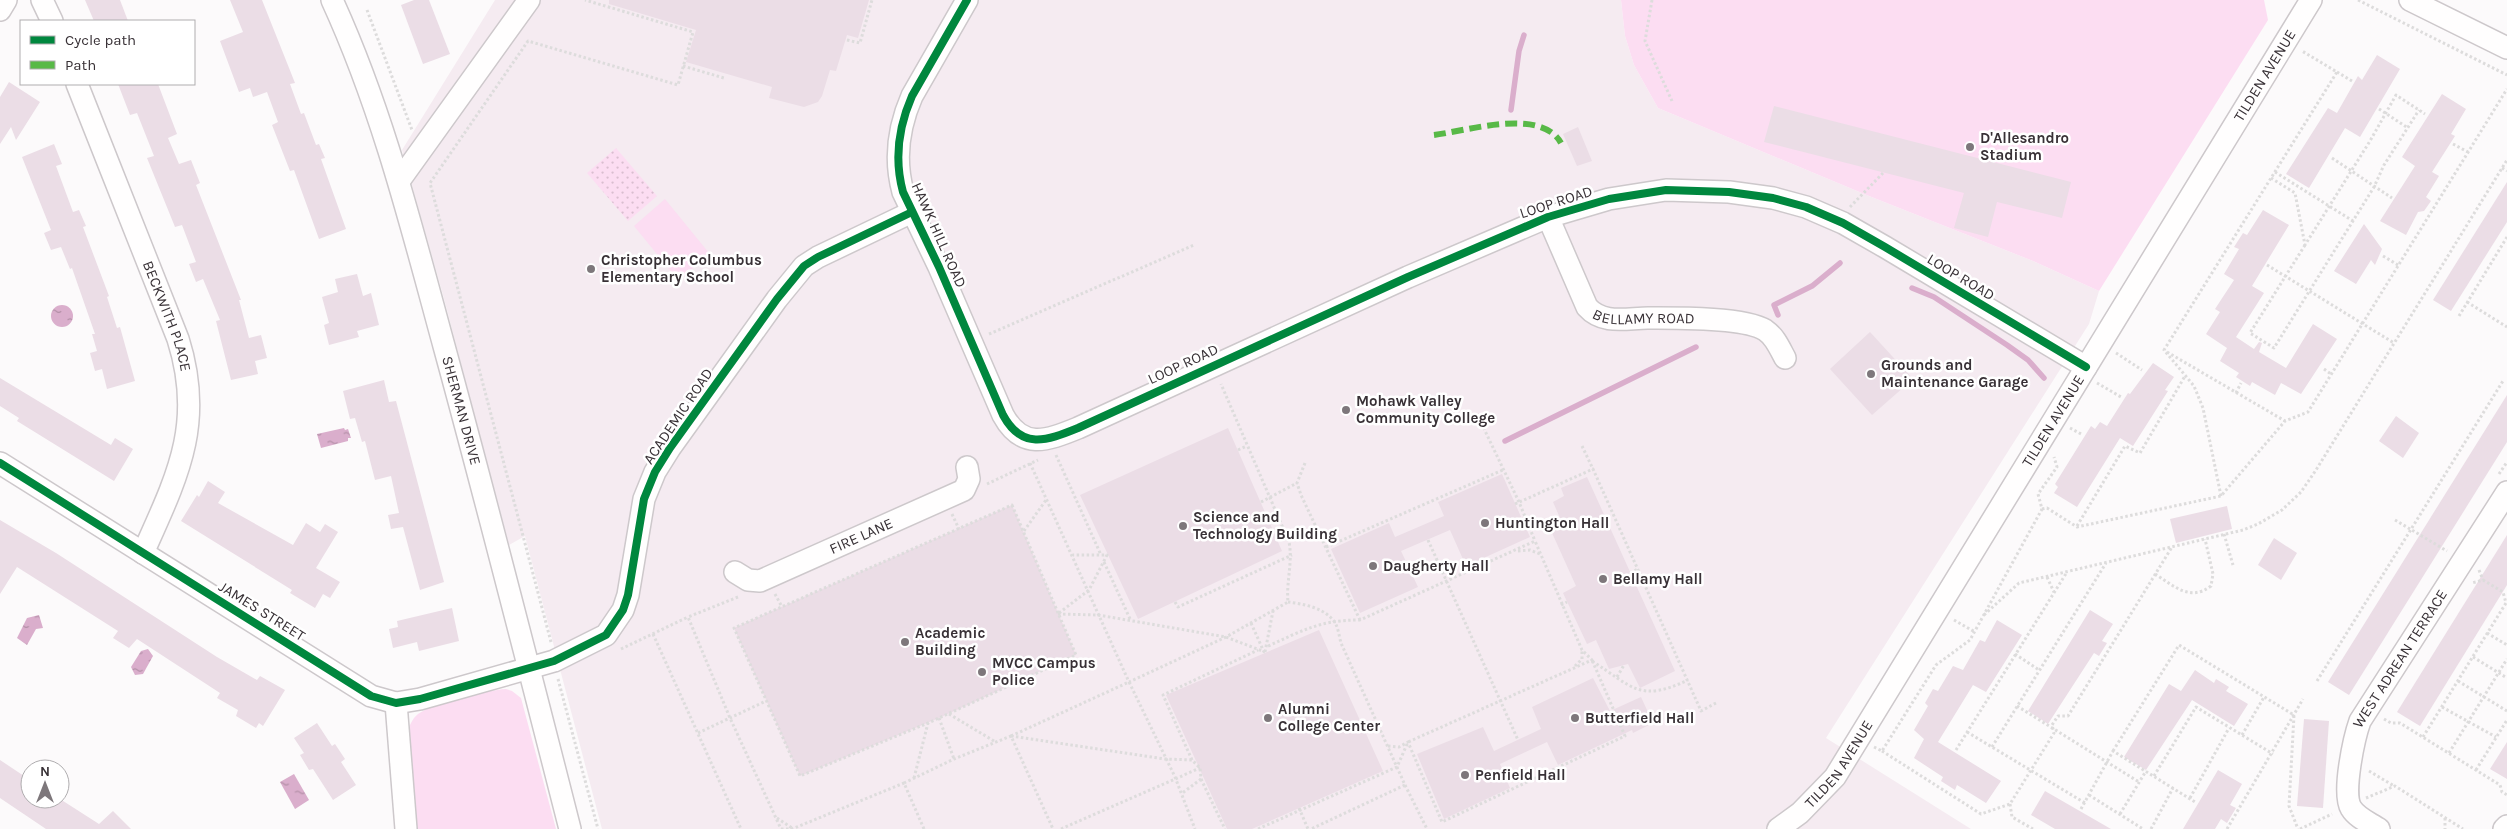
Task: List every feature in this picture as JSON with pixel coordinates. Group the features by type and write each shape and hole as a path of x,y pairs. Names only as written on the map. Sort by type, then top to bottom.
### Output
{"street":[{"path":"0,10 6,0"},
{"path":"42,0 52,20"},
{"name":"SHERMAN DRIVE","path":"332,0 350,38 399,181 570,829"},
{"path":"399,181 528,0"},
{"name":"HAWK HILL ROAD","path":"967,0 912,96 900,129 898,149 899,179 1005,419 1016,433 1035,440"},
{"name":"TILDEN AVENUE","path":"1778,829 1800,813 1834,777 2095,375 2310,0"},
{"path":"2410,0 2507,48"},
{"name":"BECKWITH PLACE","path":"77,85 179,341 187,380 188,432 175,481 143,553"},
{"name":"LOOP ROAD","path":"1035,440 1052,438 1078,428 1408,277 1548,217 1609,199 1666,190 1729,192 1773,198 1806,207 1868,238 2095,375"},
{"name":"ACADEMIC ROAD","path":"528,668 554,661 597,641 614,626 623,610 628,595 640,513 656,472 670,448 794,277 804,266 818,257 912,212"},
{"name":"BELLAMY ROAD","path":"1548,217 1587,307 1596,315 1615,319 1678,319 1752,324 1764,329 1775,339 1785,358"},
{"name":"JAMES STREET","path":"0,463 371,696 396,703 420,699 528,668"},
{"name":"FIRE LANE","path":"735,572 748,580 760,581 964,490 969,479 967,467"},
{"name":"WEST ADREAN TERRACE","path":"2379,829 2355,813 2349,801 2353,748 2360,721 2507,492"},
{"path":"396,703 406,829"},
{"path":"2504,829 2507,826"}],"path":[{"path":"552,646 430,183 528,41 678,85 693,32 585,0"},
{"path":"847,40 860,43 872,0"},
{"path":"1652,0 1645,41 1672,101"},
{"path":"2358,0 2507,75"},
{"path":"368,10 412,132"},
{"path":"2301,50 2352,81"},
{"path":"683,66 724,78"},
{"path":"2164,350 2337,72"},
{"path":"2042,509 2046,508 2077,527 2221,496 2285,421 2308,412 2507,89"},
{"path":"2419,110 2384,165 2374,187 2274,348 2250,333 2350,170 2370,141 2396,95 2419,110 2425,114"},
{"path":"2379,109 2408,128"},
{"path":"2453,144 2468,152"},
{"path":"2332,158 2392,198"},
{"path":"1984,614 2019,583 2243,530 2282,510 2300,492 2507,160"},
{"path":"2502,168 2507,171"},
{"path":"2275,172 2353,221"},
{"path":"1848,209 1883,173"},
{"path":"2271,178 2295,193 2305,245"},
{"path":"2459,316 2507,237"},
{"path":"990,332 1194,245"},
{"path":"2383,256 2398,265"},
{"path":"2267,265 2394,343"},
{"path":"2467,302 2507,327"},
{"path":"2164,350 2194,386 2203,408 2221,496"},
{"path":"2164,350 2285,421"},
{"path":"2111,360 2115,353 2142,370"},
{"path":"2324,369 2331,374"},
{"path":"2092,390 2095,375"},
{"path":"2095,375 2121,398"},
{"path":"2077,527 2125,446 2140,453 2186,376"},
{"path":"1219,380 1268,496 1290,542 1292,555 1286,590 1288,602"},
{"path":"2317,681 2503,381"},
{"path":"2236,392 2241,383"},
{"path":"1477,414 1530,529 1561,605 1582,650 1592,660 1617,677 1637,690 1647,693 1669,689 1688,680"},
{"path":"2065,434 2074,420"},
{"path":"2070,427 2083,435"},
{"path":"1238,450 1247,446"},
{"path":"1582,446 1701,710 1716,703"},
{"path":"984,486 1055,453 1101,555"},
{"path":"1882,751 1936,665 1970,640 1975,632 2042,509 2038,494 2057,466 2052,453"},
{"path":"1030,463 1089,590 1098,615 1175,777 1195,829"},
{"path":"1305,463 1298,483 1360,620"},
{"path":"1517,503 1592,469"},
{"path":"1326,547 1503,470"},
{"path":"1261,502 1268,496 1298,483"},
{"path":"1562,483 1564,487"},
{"path":"1024,532 1046,500"},
{"path":"1012,505 1024,532 1076,655 949,714 800,776 734,628 1012,505"},
{"path":"1530,529 1557,517"},
{"path":"2394,520 2451,553"},
{"path":"2224,534 2233,565"},
{"path":"2155,574 2187,593 2203,592 2211,586 2213,574 2205,539"},
{"path":"1428,540 1518,740"},
{"path":"1266,647 1315,625 1334,620 1360,620 1535,541"},
{"path":"1859,737 1981,814 2010,804 2054,733 2052,725 2058,716 2068,716 2172,547"},
{"path":"1513,552 1530,550 1540,554"},
{"path":"1058,614 1089,590 1107,555 1073,555"},
{"path":"1175,602 1178,607 1292,555"},
{"path":"1104,562 1131,621"},
{"path":"1992,747 2106,562"},
{"path":"1630,573 1638,569"},
{"path":"1956,750 2067,572"},
{"path":"1230,576 1232,582"},
{"path":"2046,577 2054,592"},
{"path":"2423,737 2506,603 2505,592 2483,580 2474,584 2466,579"},
{"path":"618,650 688,617 743,595"},
{"path":"688,617 730,718 781,829 792,829 904,783 954,758 1010,736 1129,682 1226,636 1288,602 1306,605 1320,610 1334,620 1342,643 1405,785 1427,829"},
{"path":"1561,605 1567,602"},
{"path":"1265,652 1273,610"},
{"path":"1058,614 1098,615 1226,636 1265,652"},
{"path":"1952,619 1975,632"},
{"path":"1251,623 1265,652"},
{"path":"2487,633 2507,645"},
{"path":"653,634 742,829"},
{"path":"2082,809 2107,762 2179,645 2294,715"},
{"path":"1225,829 1201,779 1200,768 1192,760 1163,695 1259,650"},
{"path":"1573,669 1582,660 1582,650"},
{"path":"2015,654 2040,670"},
{"path":"2473,657 2507,678"},
{"path":"2449,753 2507,659"},
{"path":"1408,742 1442,822 1624,736 1592,660"},
{"path":"1388,746 1399,747 1592,660"},
{"path":"1617,677 1624,665"},
{"path":"566,673 557,677 598,829"},
{"path":"2458,681 2507,711"},
{"path":"2242,735 2264,697"},
{"path":"2227,829 2304,699"},
{"path":"698,732 766,701"},
{"path":"2018,706 2139,782"},
{"path":"2442,706 2496,737"},
{"path":"2154,776 2196,707 2273,754"},
{"path":"949,714 994,742"},
{"path":"2294,715 2288,806 2298,829 2339,811"},
{"path":"2381,717 2391,723 2400,723 2500,784 2502,792 2507,796"},
{"path":"939,718 954,758"},
{"path":"2476,770 2507,720"},
{"path":"914,778 928,723"},
{"path":"2190,798 2230,728"},
{"path":"1967,732 2085,802"},
{"path":"1010,736 1165,759 1192,760"},
{"path":"1010,736 1053,829"},
{"path":"1258,829 1397,767 1408,742"},
{"path":"2114,751 2195,802"},
{"path":"1061,829 1175,777 1200,768"},
{"path":"2364,768 2463,829"},
{"path":"2120,814 2146,771"},
{"path":"1181,794 1201,779"},
{"path":"904,783 924,829"},
{"path":"1300,809 1309,829 1405,785"},
{"path":"2363,799 2394,786"},
{"path":"2151,829 2173,788"},
{"path":"2089,795 2143,829"},
{"path":"2010,804 2012,817 2033,829"},
{"path":"776,817 792,829"},
{"path":"2445,818 2445,829"}],"shaded area":[{"name":"Mohawk Valley Community College","path":"495,0 1621,0 1625,36 1634,65 1658,108 1869,196 2033,261 2099,291 2089,324 1826,738 1971,829 602,829 525,536 509,545 443,295 402,150"},
{"name":"D'Allesandro Stadium","path":"1621,0 2264,0 2268,20 2099,291 2033,261 1869,196 1658,108 1634,65 1625,36"},
{"path":"616,148 657,196 628,221 587,173"},
{"path":"665,199 709,253 679,281 634,226"},
{"path":"506,689 521,698 556,829 416,829 407,734 412,720 425,710 447,702 474,694"}],"water":[{"path":"62,305 72,312 73,316 66,326 62,327 52,320 51,316 58,306"},
{"path":"344,428 345,430 348,429 351,438 348,438 348,441 321,448 317,434"},
{"path":"39,615 43,628 36,629 27,645 17,638 27,618"},
{"path":"148,649 153,656 143,674 135,675 131,667 141,651"},
{"path":"294,774 309,800 295,809 280,782"}],"building":[{"path":"85,0 120,0 128,20 94,20"},
{"path":"230,0 262,0 295,83 290,84 301,114 304,113 316,145 319,144 325,158 321,159 346,229 319,239 294,170 290,171 272,125 278,122 267,92 253,97 250,88 239,92 220,41 243,32"},
{"path":"414,0 429,0 450,54 423,64 401,5"},
{"path":"609,0 869,0 858,38 847,35 836,71 830,70 822,96 818,102 804,107 769,98 772,87 686,62 696,30 609,4"},
{"path":"2377,55 2400,69 2360,137 2345,128 2309,188 2286,174 2328,108 2337,113 2358,76 2362,80"},
{"path":"9,82 40,102 16,140 11,127 0,144 0,97"},
{"path":"118,85 158,85 177,134 168,138 179,164 191,160 200,183 196,185 241,300 239,300 249,338 261,335 267,358 255,361 258,374 231,380 216,321 220,320 203,279 196,282 189,264 196,262 182,225 175,227 147,158 154,156 137,113 130,115"},
{"path":"2442,94 2466,109 2451,134 2455,136 2432,172 2439,176 2426,197 2431,201 2424,211 2418,212 2406,235 2380,221 2415,166 2402,157"},
{"path":"1774,106 2071,182 2062,218 1997,202 1988,237 1954,228 1964,193 1764,142"},
{"path":"1578,127 1592,161 1577,166 1563,134"},
{"path":"54,144 62,164 56,166 73,212 79,210 86,226 83,227 109,296 107,297 117,328 120,327 135,381 107,389 102,369 95,371 90,353 97,351 92,334 95,334 72,268 70,269 61,247 51,250 44,233 51,230 22,157"},
{"path":"2507,182 2507,222 2451,311 2433,300"},
{"path":"2263,210 2289,225 2252,286 2264,293 2236,337 2254,349 2259,342 2262,343 2259,352 2286,368 2313,324 2337,339 2301,394 2281,383 2275,395 2252,382 2250,386 2236,377 2239,373 2220,361 2227,348 2206,334 2220,312 2215,309 2234,280 2224,274 2239,249 2234,247 2243,233 2247,235"},
{"path":"2364,224 2382,249 2375,265 2371,260 2356,284 2334,271"},
{"path":"357,274 363,296 371,293 379,325 357,331 359,337 329,345 324,325 329,323 322,297 338,292 335,279"},
{"name":"Grounds and Maintenance Garage","path":"1870,332 1913,379 1872,415 1830,369"},
{"path":"2153,363 2174,377 2165,390 2168,391 2133,446 2120,438 2077,507 2054,493 2058,487 2055,484 2091,426 2095,429 2100,422 2107,426 2128,393 2130,394"},
{"path":"0,378 111,445 115,438 133,449 114,481 17,421 19,418 0,406"},
{"path":"384,380 389,402 396,401 444,582 420,590 403,527 391,529 388,515 399,513 391,476 375,480 365,441 362,442 355,418 350,419 343,391"},
{"path":"2507,395 2507,442 2349,695 2328,682"},
{"path":"2396,416 2419,433 2403,458 2379,441"},
{"name":"Science and Technology Building","path":"1228,428 1282,551 1138,619 1080,495"},
{"path":"1502,474 1530,537 1466,566 1450,530 1401,551 1418,587 1360,613 1331,549 1389,523 1395,537 1444,516 1438,502"},
{"name":"Bellamy Hall","path":"1587,477 1675,671 1640,688 1628,664 1609,669 1596,640 1587,644 1563,593 1576,586 1548,524 1560,518 1553,502 1564,496 1561,488"},
{"path":"208,481 225,492 218,503 293,545 306,523 320,532 325,524 338,532 316,568 340,582 330,598 323,594 315,608 290,593 292,590 181,521"},
{"name":"Academic Building","path":"1012,505 1076,655 939,718 800,776 734,628"},
{"path":"2227,506 2232,529 2176,543 2170,519"},
{"path":"0,520 56,553 217,657 257,680 260,676 285,690 263,726 259,723 256,728 236,716 238,710 217,698 220,693 137,639 129,648 113,638 118,631 17,567 0,594"},
{"path":"2507,535 2507,585 2420,726 2397,712"},
{"path":"2274,538 2297,553 2281,580 2258,565"},
{"path":"452,608 459,641 419,651 417,642 393,648 389,629 398,627 397,621"},
{"path":"2090,610 2113,624 2102,641 2107,643 2099,656 2094,653 2048,724 2028,711"},
{"path":"1997,620 2022,635 1986,692 1973,685 1938,742 2001,781 1986,803 1957,785 1955,790 1941,781 1943,777 1914,758 1924,739 1914,730 1928,706 1925,703 1933,689 1938,691 1953,666 1963,670 1980,640 1985,642"},
{"name":"Alumni College Center","path":"1319,630 1383,771 1252,829 1227,829 1166,695"},
{"path":"2195,670 2214,683 2216,679 2229,687 2226,691 2248,704 2234,726 2192,700 2146,770 2124,757 2169,684 2181,691"},
{"path":"1593,678 1610,711 1641,697 1653,723 1633,733 1632,730 1558,765 1547,742 1500,764 1510,788 1444,819 1417,754 1483,727 1494,751 1541,729 1532,707"},
{"path":"2304,719 2329,721 2323,808 2297,806"},
{"path":"317,723 332,746 335,744 345,759 341,762 356,785 333,800 313,769 309,770 300,755 304,753 294,738"},
{"path":"2507,742 2507,779 2490,769"},
{"path":"0,760 20,773 20,809 70,809 70,805 99,824 113,811 131,829 46,829 0,798"},
{"path":"2218,770 2242,784 2230,805 2236,808 2227,823 2221,819 2215,829 2183,829"},
{"path":"2045,791 2111,829 2055,829 2031,815"}],"waterway":[{"path":"1511,110 1519,51 1524,35"},
{"path":"1778,315 1774,305 1812,286 1840,263"},
{"path":"1912,288 1934,297 2007,345 2028,360 2044,378"},
{"path":"1505,441 1696,347"}],"marked path":[{"path":"1434,135 1483,126 1521,124 1537,126 1551,132 1561,143"}],"cycle path":[{"path":"967,0 907,108 899,144 900,180 903,192 939,267 1003,415 1018,434 1027,438 1045,439 1078,428 1408,277 1548,217 1609,199 1666,190 1729,192 1773,198 1806,207 1843,223 2086,367"},
{"path":"0,463 371,696 396,703 420,699 554,661 606,635 623,610 628,595 644,499 655,472 670,448 777,299 804,266 818,257 912,212"}],"place":[{"name":"D'Allesandro Stadium","path":"1970,147"},
{"name":"Christopher Columbus Elementary School","path":"591,269"},
{"name":"Grounds and Maintenance Garage","path":"1871,374"},
{"name":"Mohawk Valley Community College","path":"1346,410"},
{"name":"Huntington Hall","path":"1485,523"},
{"name":"Science and Technology Building","path":"1183,526"},
{"name":"Daugherty Hall","path":"1373,566"},
{"name":"Bellamy Hall","path":"1603,579"},
{"name":"Academic Building","path":"905,642"},
{"name":"MVCC Campus Police","path":"982,672"},
{"name":"Alumni College Center","path":"1268,718"},
{"name":"Butterfield Hall","path":"1575,718"},
{"name":"Penfield Hall","path":"1465,775"}]}
